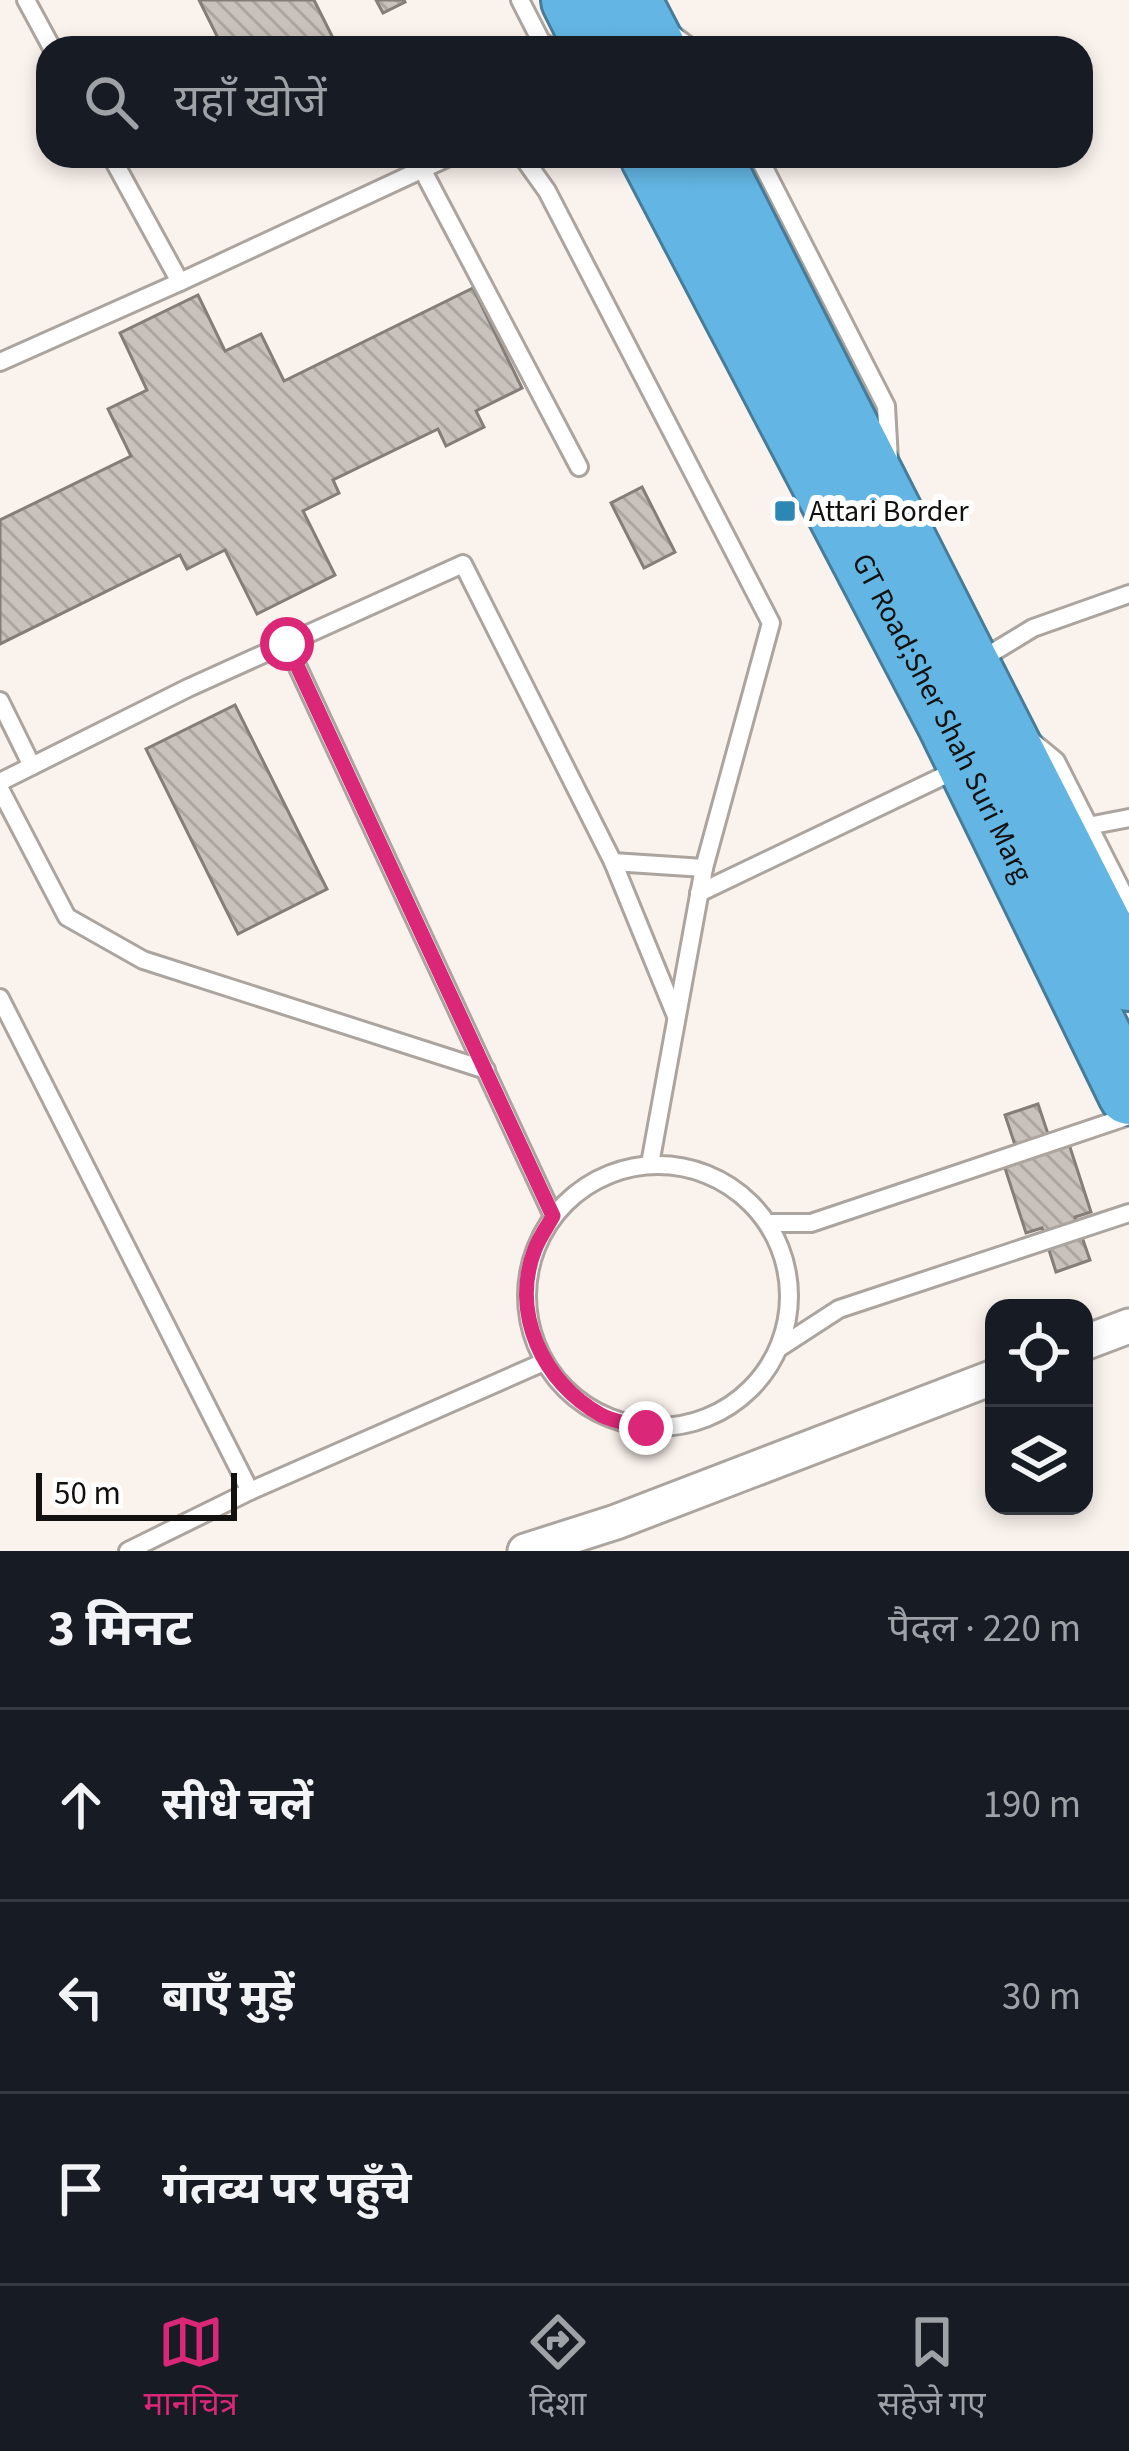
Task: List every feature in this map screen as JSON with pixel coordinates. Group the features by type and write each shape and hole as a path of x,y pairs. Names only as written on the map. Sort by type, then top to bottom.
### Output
{"highway":[{"path":"572,0 628,25"},
{"name":"GT Road;Sher Shah Suri Marg","path":"657,168 967,764 1129,1094"},
{"name":"GT Road;Sher Shah Suri Marg","path":"716,168 1129,980"}],"street":[{"path":"1093,1339 1129,1325"},
{"path":"525,1551 616,1522 985,1380"}],"lane":[{"path":"26,0 46,36"},
{"path":"520,0 538,36"},
{"path":"628,25 659,36"},
{"path":"118,168 180,282"},
{"path":"0,362 426,168"},
{"path":"531,168 547,191 771,623 704,868 650,1164"},
{"path":"764,168 886,406 892,513"},
{"path":"422,170 579,466"},
{"path":"486,1070 143,960 67,917 0,785 188,688 464,564 613,862 676,1016"},
{"path":"1129,594 1033,628 980,686 1056,761 1129,905"},
{"path":"287,644 553,1216"},
{"path":"0,701 32,766"},
{"path":"700,892 967,764"},
{"path":"1088,826 1129,818"},
{"path":"613,862 704,868"},
{"path":"0,998 250,1491"},
{"path":"768,1223 811,1223 1129,1116"},
{"path":"650,1164 685,1166 717,1178 745,1197 768,1223 785,1263 789,1306 779,1348 758,1383 725,1410 687,1425 646,1428 605,1417 571,1395 544,1362 530,1326 526,1288 534,1250 553,1216 596,1180 650,1164"},
{"path":"779,1348 839,1309 1129,1213"},
{"path":"128,1551 250,1491 544,1362"}],"building":[{"path":"199,0 314,0 332,36 217,36"},
{"path":"376,0 404,0 405,2 383,13"},
{"path":"473,288 522,388 476,411 484,427 446,446 438,429 333,480 339,493 303,511 335,575 257,614 225,550 187,569 180,555 0,644 0,520 131,456 108,409 147,390 120,333 198,295 225,351 261,334 284,381"},
{"path":"642,487 675,552 644,568 611,503"},
{"path":"235,705 327,889 238,934 146,749"},
{"path":"1038,1104 1053,1149 1069,1144 1091,1212 1075,1217 1090,1260 1056,1272 1042,1228 1026,1233 1004,1165 1020,1160 1005,1115"}],"place":[{"name":"Attari Border","path":"785,511"}],"route":[{"path":"287,644 553,1216 534,1250 526,1288 530,1326 544,1362 571,1395 605,1417 646,1428"}]}
